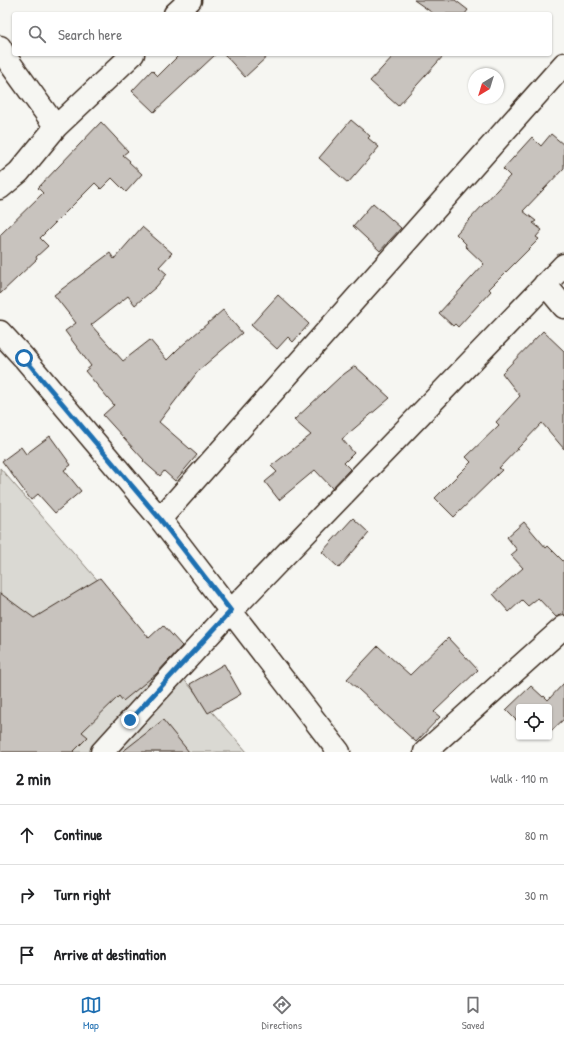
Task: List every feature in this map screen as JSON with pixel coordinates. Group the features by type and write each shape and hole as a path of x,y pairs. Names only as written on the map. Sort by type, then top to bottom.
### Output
{"street":[{"path":"177,12 190,0"},
{"path":"0,47 4,55 56,127"},
{"path":"0,188 18,172 56,127 131,56"},
{"path":"160,519 564,64"},
{"path":"102,752 231,611 564,265"},
{"path":"545,284 564,307"},
{"path":"0,332 24,358 160,519 339,752"},
{"path":"425,752 564,627"}],"shaded area":[{"path":"0,468 247,752 0,752"}],"building":[{"path":"414,0 455,0 468,10 466,12 431,12"},
{"path":"178,56 214,56 154,112 132,91 152,70 158,76"},
{"path":"226,56 268,56 245,77"},
{"path":"393,56 443,56 398,106 370,81"},
{"path":"351,120 370,136 368,138 379,147 348,183 319,158"},
{"path":"101,122 128,151 123,155 142,174 126,192 112,178 101,189 95,183 40,238 48,246 36,257 37,259 0,294 0,235 43,193 38,188"},
{"path":"551,134 564,145 564,168 523,211 536,221 533,223 542,230 536,237 539,239 489,289 491,291 458,327 455,324 453,326 439,313 484,264 465,246 466,244 456,234 510,176 503,169 532,137 541,146"},
{"path":"373,203 401,228 380,251 353,226"},
{"path":"142,227 172,253 159,267 167,274 156,287 135,305 128,296 91,325 123,361 150,340 167,360 223,310 242,333 199,370 159,422 197,455 175,481 164,471 160,476 143,461 144,460 103,415 114,405 85,371 91,366 65,331 76,323 54,295 110,253 114,259"},
{"path":"278,295 309,324 293,342 288,337 277,349 251,325"},
{"path":"543,331 564,351 564,449 542,423 499,468 502,470 454,517 435,498 471,462 466,457 499,425 496,422 520,396 502,373"},
{"path":"355,366 390,398 342,439 354,453 344,463 350,469 332,488 315,470 279,500 265,482 277,472 271,466 311,435 294,420 340,377"},
{"path":"50,436 71,465 64,470 81,491 55,513 38,494 31,500 2,461 21,447 26,454"},
{"path":"353,518 369,533 339,568 322,552"},
{"path":"524,522 546,548 548,546 564,562 564,615 556,617 538,598 528,606 522,600 509,612 493,594 523,568 511,555 517,550 507,537"},
{"path":"100,578 149,638 163,625 182,646 156,674 123,701 119,696 82,732 88,737 73,752 0,752 0,593 34,618"},
{"path":"448,638 478,670 434,712 440,717 416,742 347,679 378,646 410,675"},
{"path":"224,664 241,694 208,713 190,684"},
{"path":"564,683 564,719 552,730 552,704 516,704 516,720 506,710 531,686 548,700"},
{"path":"163,720 189,752 122,752"}],"route":[{"path":"24,358 160,519 231,611 130,720"}]}
